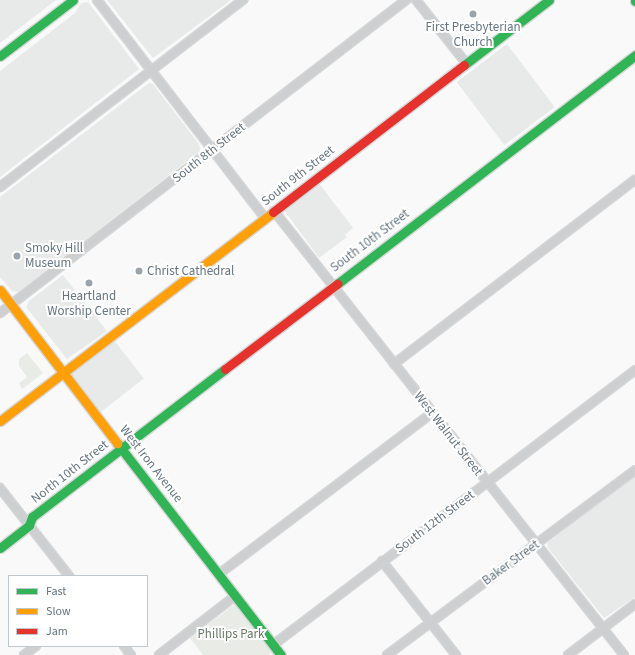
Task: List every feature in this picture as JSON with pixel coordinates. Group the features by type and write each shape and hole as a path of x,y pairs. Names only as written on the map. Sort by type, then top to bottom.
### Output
{"street":[{"path":"0,56 73,0"},
{"path":"97,0 266,218"},
{"path":"0,187 243,0"},
{"name":"South 8th Street","path":"0,313 406,0"},
{"path":"416,0 466,63"},
{"name":"South 9th Street","path":"0,421 549,0"},
{"name":"South 10th Street","path":"121,448 635,55"},
{"path":"394,364 635,180"},
{"name":"West Walnut Street","path":"274,211 432,413 537,542 624,655"},
{"name":"West Iron Avenue","path":"0,290 281,655"},
{"name":"South 12th Street","path":"273,645 635,370"},
{"path":"219,574 432,413"},
{"name":"North 10th Street","path":"0,548 30,525 32,517 121,448"},
{"name":"Baker Street","path":"387,655 635,470"},
{"path":"0,488 68,575"},
{"path":"382,562 456,655"},
{"path":"159,655 235,596"},
{"path":"568,655 635,604"},
{"path":"24,655 35,647"},
{"path":"125,647 131,655"}],"shaded area":[{"path":"0,0 56,0 0,43"},
{"path":"107,0 231,0 153,58"},
{"path":"88,2 139,69 0,177 0,71 75,13 81,3"},
{"path":"507,44 555,107 504,145 457,82"},
{"path":"149,83 153,84 199,144 200,151 18,292 12,291 0,277 0,197"},
{"path":"318,182 353,228 345,235 347,237 319,258 284,210"},
{"path":"63,275 107,331 67,359 26,307 29,301"},
{"path":"113,339 144,378 100,412 70,373"},
{"path":"635,475 635,597 604,618 548,548 547,543"}],"green space":[{"path":"27,353 43,373 22,389 19,383 27,377 19,366 19,359"},
{"name":"Phillips Park","path":"235,604 272,652 269,655 203,655 190,638"}],"traffic: fast":[{"path":"0,56 73,0"},
{"path":"464,65 549,0"},
{"path":"337,284 635,55"},
{"path":"0,548 29,525 32,517 225,369"},
{"path":"117,443 281,655"}],"traffic: slow":[{"path":"0,421 273,212"},
{"path":"0,290 117,443"}],"traffic: jam":[{"path":"273,212 464,65"},
{"path":"225,369 337,284"}],"place":[{"name":"First Presbyterian Church","path":"473,14"},
{"name":"Smoky Hill Museum","path":"17,256"},
{"name":"Christ Cathedral","path":"139,271"},
{"name":"Heartland Worship Center","path":"89,283"}]}
